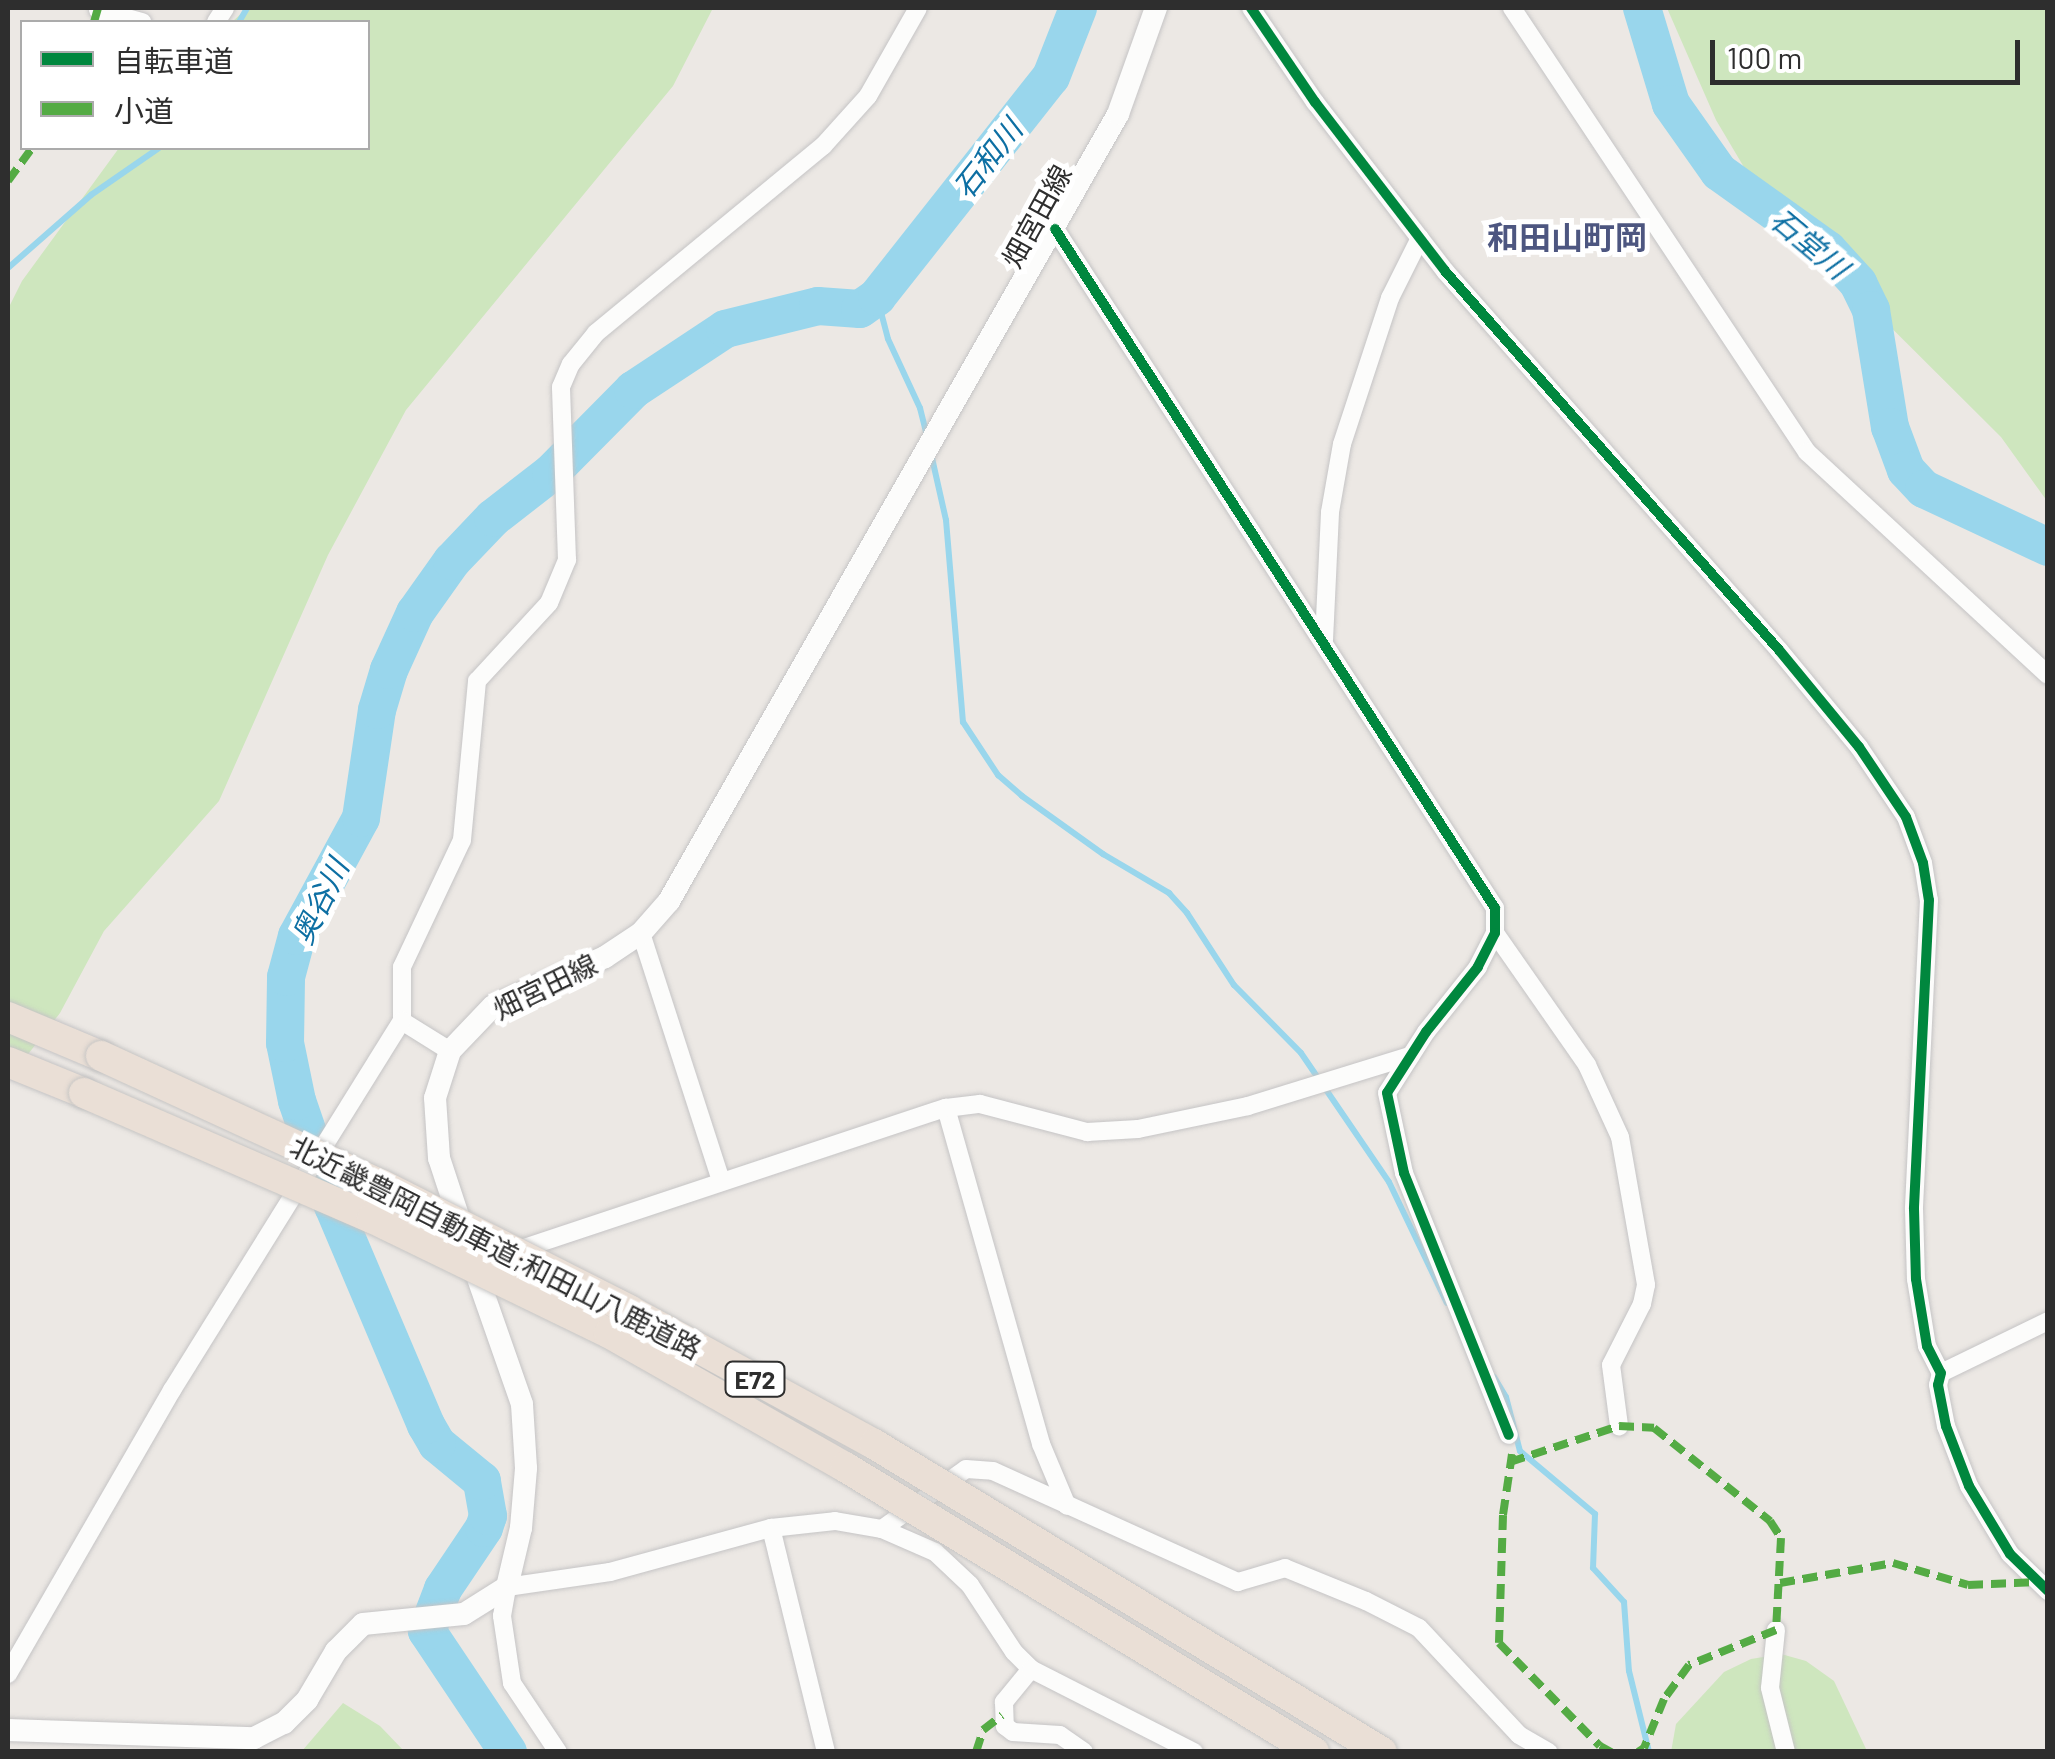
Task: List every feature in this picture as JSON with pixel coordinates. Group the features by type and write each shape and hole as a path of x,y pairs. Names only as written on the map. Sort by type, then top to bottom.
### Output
{"highway":[{"name":"北近畿豊岡自動車道;和田山八鹿道路","path":"8,1017 382,1185 628,1310 874,1444 1382,1752"},
{"name":"北近畿豊岡自動車道;和田山八鹿道路","path":"8,1062 372,1218 609,1332 845,1468 1314,1752"}],"main road":[{"name":"畑宮田線","path":"507,1587 521,1528 526,1468 522,1404 439,1158 435,1098 450,1051 494,1006 605,957 641,934 669,902 700,855 1118,114 1156,8"},
{"path":"8,1730 254,1738 284,1723 308,1700 336,1651 363,1624 464,1614 507,1587"}],"street":[{"path":"8,1674 172,1390 402,1021 402,966 462,840 477,681 549,603 567,560 561,387 570,364 596,332 823,146 868,96 918,8"},
{"path":"1251,8 1315,102 1420,238 1780,650 1859,747 1906,817 1923,864 1929,900 1914,1210 1916,1280 1927,1346 1941,1373 1938,1385 1946,1426 1969,1486 2010,1554 2048,1592"},
{"path":"1512,8 1807,452 2048,675"},
{"path":"98,10 135,20"},
{"path":"1055,229 1495,908 1495,934 1478,966 1386,1093 1388,1116 1404,1172 1509,1435"},
{"path":"1324,640 1330,512 1342,444 1390,298 1420,238"},
{"path":"641,934 721,1180"},
{"path":"1495,934 1587,1064 1620,1137 1646,1284 1642,1304 1611,1365 1619,1426"},
{"path":"402,1021 450,1051"},
{"path":"474,1264 946,1108 980,1104 1087,1132 1138,1129 1248,1106 1410,1056"},
{"path":"946,1108 1040,1444 1068,1506"},
{"path":"1941,1373 2048,1321"},
{"path":"882,1529 966,1470 993,1471 1238,1582 1285,1568 1366,1600 1419,1628 1519,1735 1548,1752"},
{"path":"558,1752 512,1683 502,1616 507,1587 610,1572 771,1528 835,1521 882,1529 935,1552 970,1585 1014,1652 1031,1668 1194,1752"},
{"path":"771,1528 826,1752"},
{"path":"1776,1630 1770,1688 1786,1752"},
{"path":"1031,1668 1004,1702 1005,1726 1013,1732 1060,1736 1084,1752"}],"green space":[{"path":"247,8 713,8 673,86 406,410 328,555 219,801 104,931 60,1013 8,1080 8,309 22,281 118,150 370,150 370,20 234,20"},
{"path":"1667,8 2047,8 2047,501 2001,437 1764,201 1716,120"},
{"path":"1781,1654 1806,1661 1834,1681 1867,1751 1671,1752 1676,1724 1724,1672 1751,1659"},
{"path":"343,1703 380,1726 404,1751 302,1751"}],"waterway":[{"path":"240,20 247,8"},
{"name":"奥谷川","path":"508,1752 427,1631 443,1589 484,1528 488,1516 482,1481 437,1444 426,1425 333,1206 297,1101 285,1043 286,977 297,936 361,818 377,710 389,670 415,613 452,561 493,518 551,473 633,390 725,329 818,306 860,309 877,297 1051,77 1078,8"},
{"name":"石堂川","path":"1642,8 1671,104 1719,172 1828,250 1858,283 1871,310 1890,427 1906,470 1924,489 2048,547"},
{"path":"8,268 91,195 156,150"},
{"path":"877,297 888,339 920,408 927,436"},
{"path":"932,458 946,520 963,722 998,775 1022,796 1103,854 1169,893 1187,913 1234,985 1301,1053 1389,1182 1447,1303"},
{"path":"1494,1377 1506,1397 1520,1451 1595,1514 1593,1568 1624,1602 1629,1671 1649,1752"}],"marked path":[{"path":"95,20 98,8"},
{"path":"8,181 31,150"},
{"path":"1510,1462 1619,1426 1654,1428 1770,1521 1781,1538 1776,1630 1689,1665 1664,1699 1644,1748 1638,1752"},
{"path":"1512,1454 1503,1515 1499,1643 1600,1746 1611,1752"},
{"path":"1780,1583 1893,1563 1968,1585 2038,1582"},
{"path":"976,1752 983,1730 1002,1715"}],"cycle path":[{"path":"1251,8 1315,102 1445,271 1779,650 1859,747 1906,817 1923,863 1929,900 1914,1209 1916,1279 1927,1346 1941,1373 1938,1385 1946,1426 1969,1486 2010,1554 2048,1591"},
{"path":"1055,229 1495,908 1495,933 1478,967 1426,1032 1387,1093 1404,1173 1509,1435"}],"district":[{"name":"和田山町岡","path":"1567,236"}],"water label":[{"name":"石和川","path":"987,158"}]}
